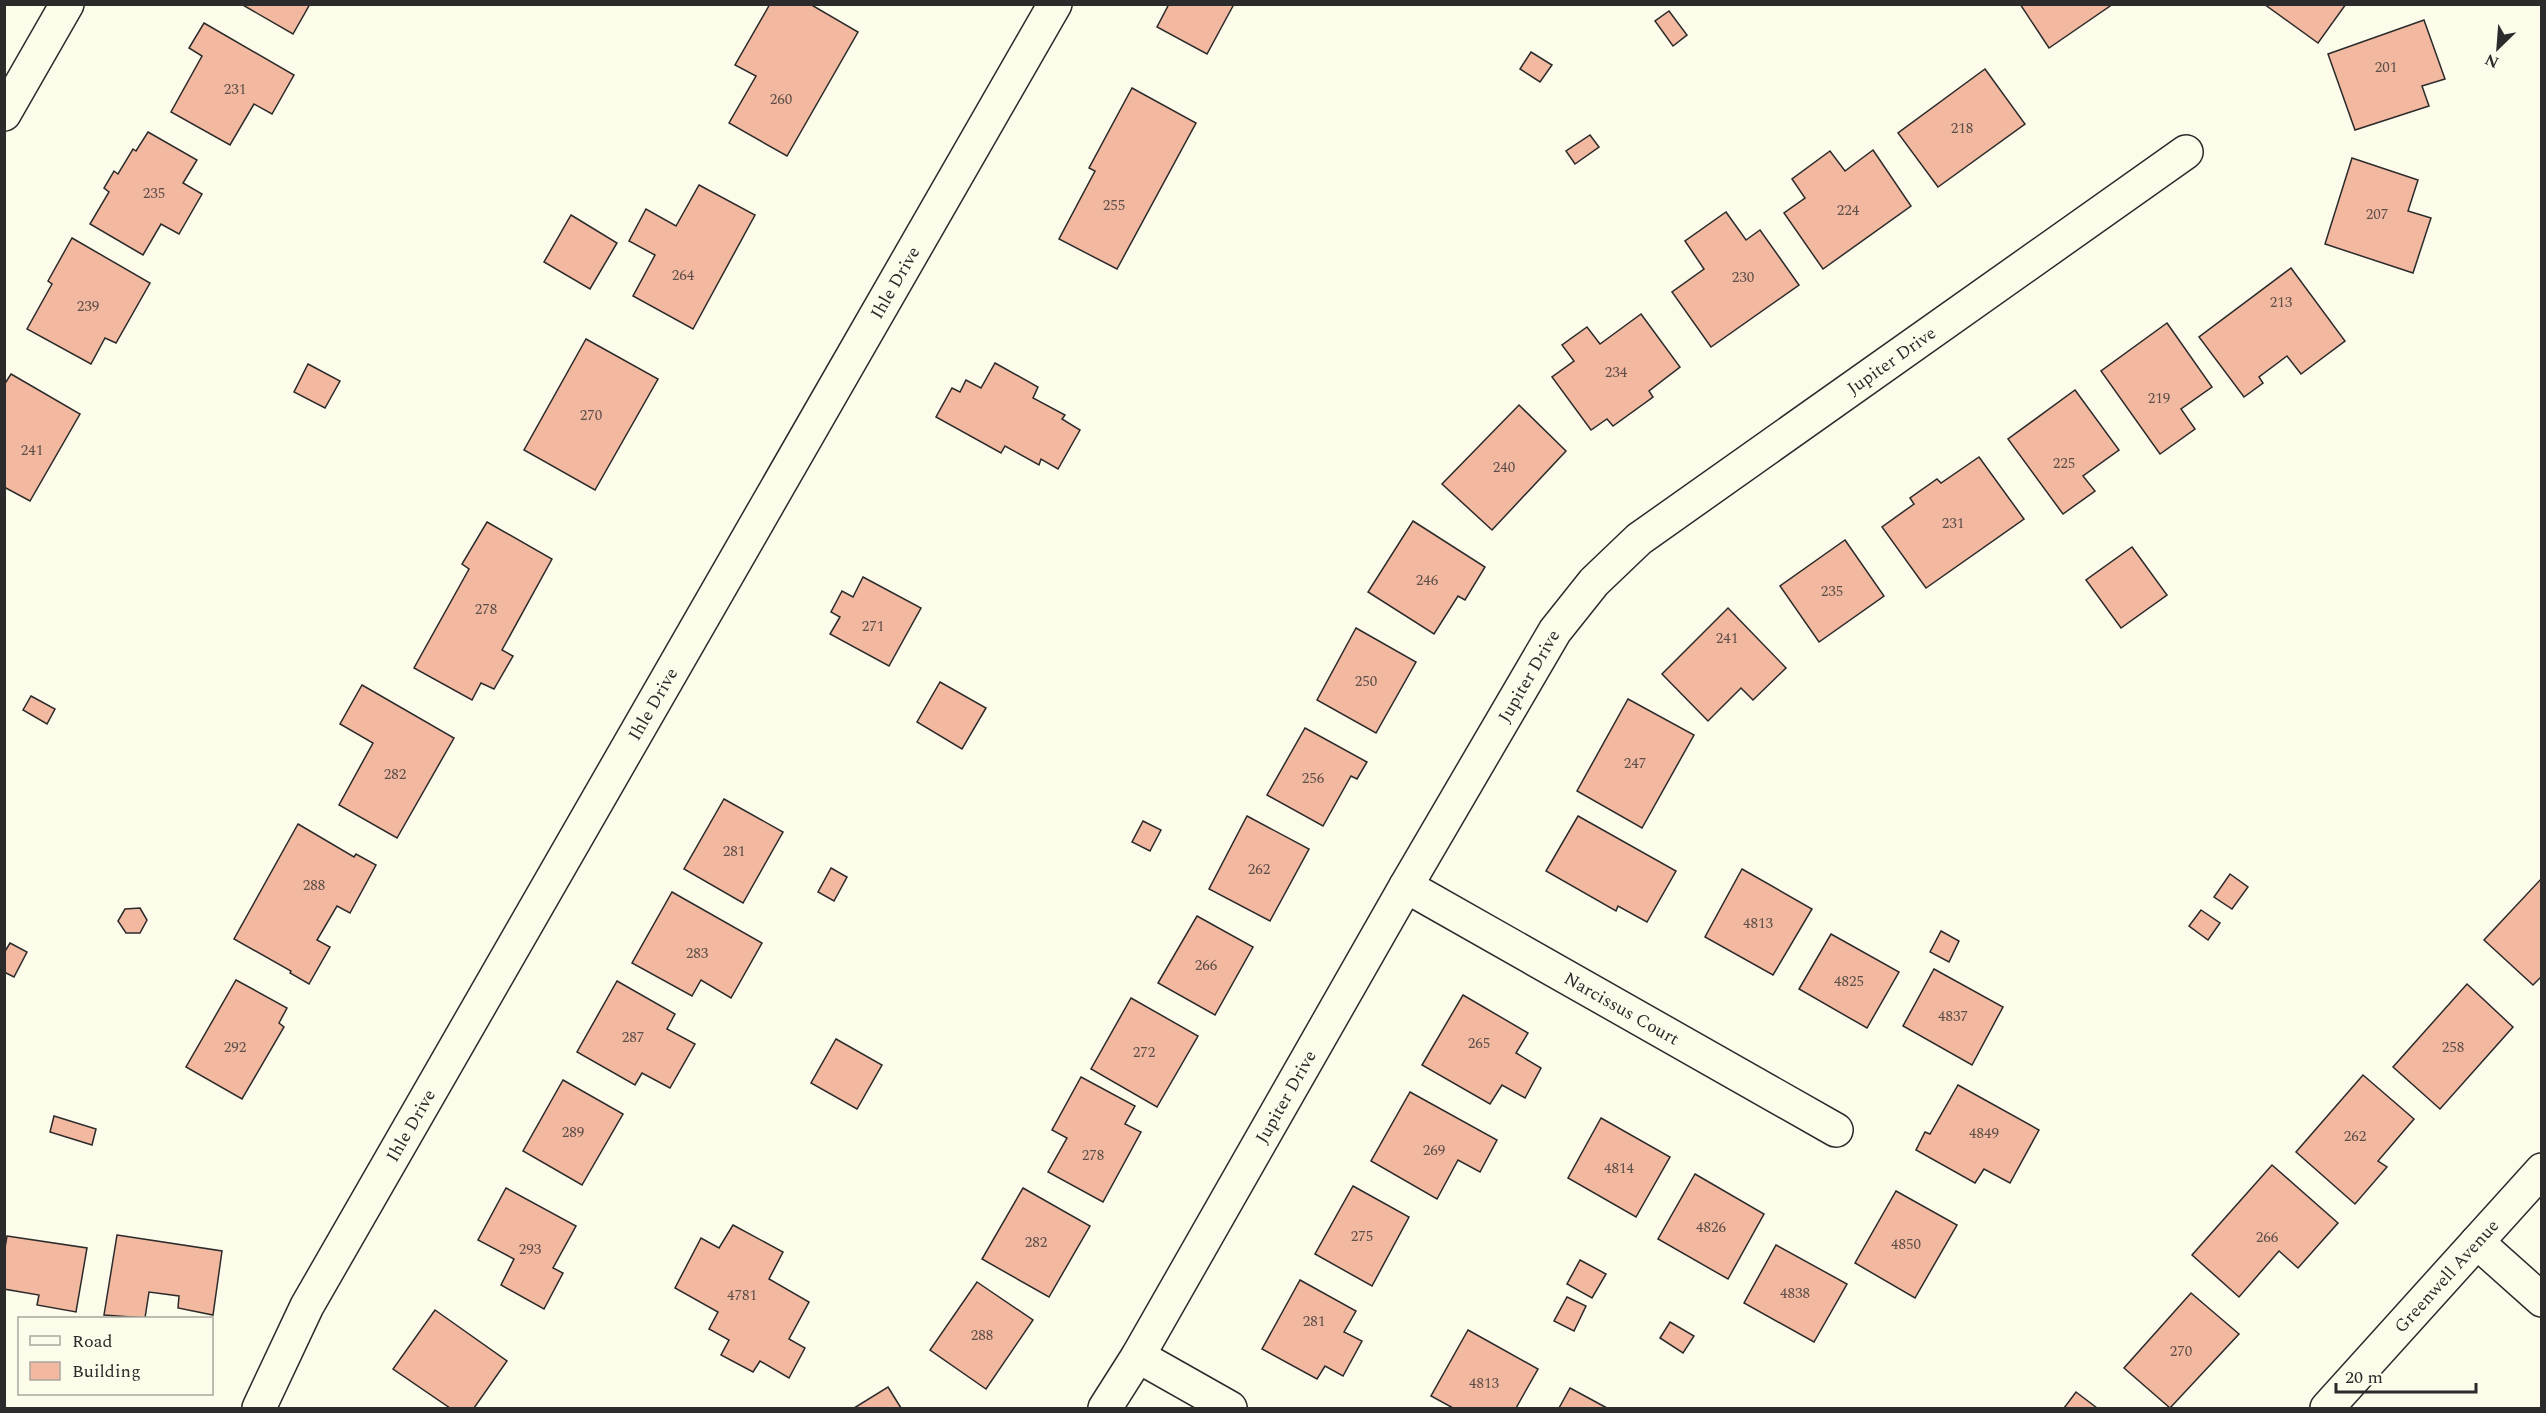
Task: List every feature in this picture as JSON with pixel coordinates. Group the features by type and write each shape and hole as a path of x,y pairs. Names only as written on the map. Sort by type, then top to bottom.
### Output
{"street":[{"path":"4,114 67,4"},
{"name":"Ihle Drive","path":"259,1408 313,1296 1054,4"},
{"name":"Jupiter Drive","path":"1105,1408 1138,1356 1406,886 1555,631 1594,582 1639,539 2186,152"},
{"name":"Narcissus Court","path":"1406,886 1836,1131"},
{"name":"Greenwell Avenue","path":"2327,1408 2541,1170"},
{"path":"2477,1242 2541,1300"},
{"path":"1138,1356 1230,1408"}],"building":[{"path":"241,4 310,4 293,34"},
{"path":"770,4 810,4 858,32 787,156 729,123 756,76 735,65"},
{"path":"1169,4 1234,4 1207,54 1157,27"},
{"path":"2020,4 2113,4 2049,48"},
{"path":"2264,4 2346,4 2318,43"},
{"path":"1669,11 1687,35 1673,46 1655,21"},
{"path":"2424,20 2445,79 2422,86 2429,106 2355,130 2328,54"},
{"path":"204,23 294,75 272,114 254,104 230,145 171,112 202,56 189,48"},
{"path":"1531,52 1552,65 1540,82 1520,69"},
{"path":"1985,69 2025,124 1938,187 1898,133"},
{"path":"1132,88 1196,123 1117,269 1059,239 1095,171 1089,168"},
{"path":"148,132 197,160 183,183 202,194 179,234 161,224 143,255 90,224 109,192 104,188 114,171 118,174 133,149 136,151"},
{"path":"1590,135 1599,147 1575,164 1566,151"},
{"path":"1873,150 1911,206 1823,269 1784,213 1805,198 1792,179 1830,151 1845,171"},
{"path":"2352,158 2418,180 2408,211 2431,218 2413,273 2325,244"},
{"path":"699,185 755,215 693,329 633,296 655,255 629,241 646,209 676,226"},
{"path":"1726,212 1746,240 1760,230 1799,285 1711,347 1672,292 1704,269 1685,241"},
{"path":"571,215 617,243 590,289 544,262"},
{"path":"72,238 150,283 116,343 105,338 91,364 27,329 52,284 48,281"},
{"path":"2291,268 2345,341 2301,374 2287,356 2259,377 2263,383 2244,397 2199,337"},
{"path":"1641,314 1680,367 1649,391 1653,397 1613,426 1607,419 1591,430 1552,377 1574,361 1562,345 1587,327 1600,344"},
{"path":"2167,323 2212,387 2181,409 2195,429 2160,454 2101,371"},
{"path":"586,339 658,379 595,490 524,450"},
{"path":"995,363 1038,387 1033,398 1065,415 1062,419 1080,430 1058,469 1041,459 1039,465 1005,446 1001,453 936,417 952,388 960,392 966,380 981,388"},
{"path":"308,364 340,381 325,408 294,392"},
{"path":"11,374 80,414 30,501 4,487 4,385"},
{"path":"2075,390 2119,450 2083,476 2095,491 2063,514 2008,439"},
{"path":"1519,405 1566,451 1492,530 1442,484"},
{"path":"1979,457 2024,519 1926,588 1882,527 1914,504 1910,498 1937,479 1941,483"},
{"path":"1413,521 1485,567 1465,600 1458,596 1434,634 1368,592"},
{"path":"487,522 552,559 502,650 513,656 494,689 481,683 472,700 414,668 469,569 462,564"},
{"path":"1845,540 1884,596 1819,642 1780,586"},
{"path":"2132,547 2167,595 2121,628 2086,580"},
{"path":"863,577 921,608 889,666 830,634 840,617 831,612 842,591 853,597"},
{"path":"1728,608 1786,668 1753,700 1741,688 1708,721 1662,674"},
{"path":"1356,628 1416,662 1376,733 1317,700"},
{"path":"940,682 986,708 962,749 917,722"},
{"path":"362,685 454,738 397,838 339,805 373,743 340,724"},
{"path":"31,696 55,709 47,724 23,710"},
{"path":"1628,699 1694,735 1642,828 1577,791"},
{"path":"1305,728 1367,762 1357,779 1351,776 1323,826 1267,795"},
{"path":"724,799 783,832 743,903 684,869"},
{"path":"1247,816 1309,849 1270,921 1209,889"},
{"path":"1578,816 1676,871 1647,922 1618,906 1616,911 1546,871"},
{"path":"1143,821 1161,830 1150,851 1132,842"},
{"path":"298,824 354,857 356,854 376,865 350,913 337,906 317,940 330,947 309,984 290,973 291,971 234,939"},
{"path":"831,868 847,877 834,901 818,892"},
{"path":"1742,869 1812,909 1773,975 1705,937"},
{"path":"2230,874 2248,887 2232,909 2214,897"},
{"path":"2542,878 2542,976 2533,985 2484,940"},
{"path":"672,892 762,943 731,998 701,980 692,996 632,963"},
{"path":"140,908 147,920 140,933 126,933 118,921 125,909"},
{"path":"2201,910 2220,923 2208,940 2189,926"},
{"path":"1197,916 1253,947 1215,1015 1158,983"},
{"path":"1941,931 1959,941 1949,962 1930,952"},
{"path":"1831,934 1899,972 1867,1028 1799,989"},
{"path":"10,943 27,952 14,977 4,972 4,953"},
{"path":"1934,969 2003,1007 1972,1065 1903,1026"},
{"path":"236,980 287,1008 279,1023 284,1027 242,1099 186,1067"},
{"path":"617,981 675,1014 667,1029 695,1044 670,1088 642,1073 635,1085 577,1052"},
{"path":"2467,984 2513,1027 2440,1109 2393,1067"},
{"path":"1463,995 1528,1033 1516,1053 1541,1068 1525,1098 1502,1085 1490,1104 1422,1065"},
{"path":"1131,998 1198,1036 1157,1107 1091,1069"},
{"path":"836,1039 882,1065 857,1109 811,1083"},
{"path":"2363,1075 2414,1119 2378,1161 2387,1167 2355,1204 2296,1152"},
{"path":"1081,1077 1135,1106 1125,1124 1141,1132 1103,1202 1048,1172 1067,1138 1052,1130"},
{"path":"563,1080 623,1114 582,1185 523,1151"},
{"path":"1958,1085 2039,1130 2010,1183 1984,1169 1975,1183 1916,1150 1925,1132 1930,1134"},
{"path":"1410,1092 1497,1140 1480,1172 1458,1160 1437,1199 1371,1161"},
{"path":"54,1116 96,1129 92,1145 50,1132"},
{"path":"1601,1118 1670,1157 1636,1217 1568,1178"},
{"path":"2272,1165 2338,1223 2298,1268 2279,1251 2239,1297 2192,1255"},
{"path":"1695,1174 1764,1214 1728,1279 1658,1239"},
{"path":"1353,1186 1409,1217 1372,1286 1315,1254"},
{"path":"506,1188 576,1226 553,1268 563,1273 544,1309 501,1285 514,1259 478,1240"},
{"path":"1023,1188 1090,1226 1049,1297 982,1259"},
{"path":"1896,1191 1957,1225 1915,1298 1855,1263"},
{"path":"733,1225 783,1252 769,1279 809,1302 789,1339 805,1348 789,1378 760,1361 753,1372 721,1355 729,1340 709,1329 718,1312 675,1288 701,1238 719,1248"},
{"path":"117,1235 222,1251 213,1315 178,1308 179,1296 149,1292 145,1317 104,1315"},
{"path":"7,1236 87,1248 76,1312 37,1305 39,1295 4,1289 4,1254"},
{"path":"1776,1245 1847,1284 1814,1342 1744,1303"},
{"path":"1580,1260 1606,1274 1592,1298 1567,1284"},
{"path":"1300,1280 1356,1311 1344,1332 1362,1341 1343,1376 1325,1366 1317,1379 1262,1349"},
{"path":"977,1282 1033,1320 986,1389 930,1350"},
{"path":"2191,1293 2239,1334 2170,1408 2124,1368"},
{"path":"1567,1297 1586,1306 1574,1331 1554,1321"},
{"path":"435,1310 507,1361 474,1408 450,1408 393,1369"},
{"path":"1670,1322 1694,1336 1683,1353 1660,1338"},
{"path":"1468,1330 1538,1369 1516,1408 1453,1408 1431,1396"},
{"path":"888,1387 901,1408 854,1408"},
{"path":"1570,1388 1607,1408 1559,1408"},
{"path":"2076,1392 2097,1408 2064,1408"}]}
